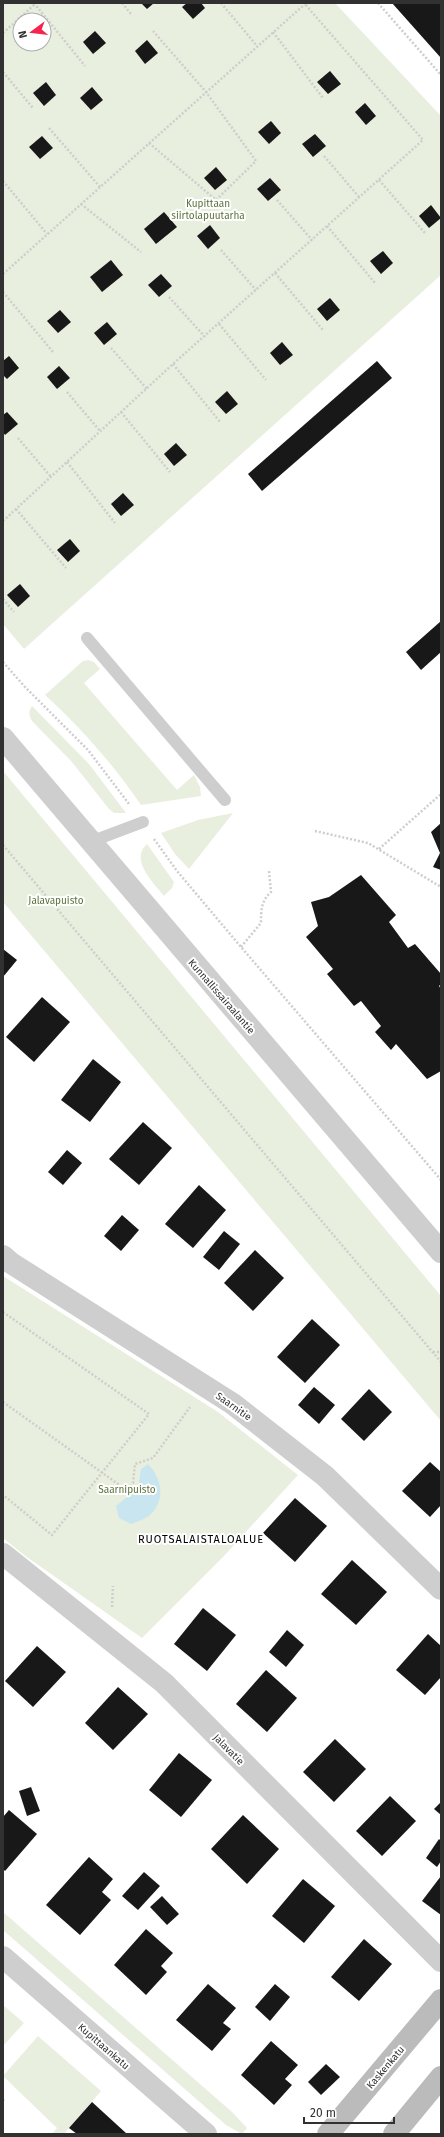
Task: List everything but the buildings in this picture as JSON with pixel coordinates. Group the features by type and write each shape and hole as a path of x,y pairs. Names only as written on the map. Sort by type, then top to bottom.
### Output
{"main road":[{"name":"Kaskenkatu","path":"328,2134 441,2000"},
{"path":"394,2134 441,2078"}],"street":[{"name":"Kunnallissairaalantie","path":"3,738 90,842 441,1252"},
{"name":"Saarnitie","path":"3,1256 24,1272 233,1404 325,1476 441,1589"},
{"name":"Jalavatie","path":"3,1554 164,1683 441,1961"},
{"name":"Kupittaankatu","path":"3,1957 206,2134"}],"lane":[{"path":"87,638 225,800"},
{"path":"90,842 143,822"}],"path":[{"path":"3,33 35,3 85,66"},
{"path":"122,3 131,14"},
{"path":"220,3 257,46"},
{"path":"3,274 305,3 423,140 205,337 173,364 3,521"},
{"path":"378,3 441,75"},
{"path":"149,143 216,200 256,161 206,92 153,31"},
{"path":"273,32 323,98"},
{"path":"3,72 33,108"},
{"path":"49,128 100,187"},
{"path":"324,156 359,197"},
{"path":"379,180 426,233"},
{"path":"3,181 48,234"},
{"path":"277,200 312,240"},
{"path":"81,204 141,252"},
{"path":"327,226 375,283"},
{"path":"221,250 256,290"},
{"path":"275,273 323,330"},
{"path":"3,292 53,352"},
{"path":"170,297 205,337"},
{"path":"219,324 266,380"},
{"path":"111,348 147,389"},
{"path":"173,364 221,423"},
{"path":"67,392 100,431"},
{"path":"121,412 170,472"},
{"path":"18,438 51,477"},
{"path":"67,462 115,523"},
{"path":"16,509 66,568"},
{"path":"3,599 14,612"},
{"path":"3,662 25,688 88,750 143,822 177,871 441,1180"},
{"path":"379,849 441,794"},
{"path":"315,831 368,843 441,887"},
{"path":"3,845 441,1362"},
{"path":"241,947 261,923 261,909 265,897 270,892 269,871"},
{"path":"3,1312 149,1414 52,1535 3,1495"},
{"path":"433,1352 441,1352"},
{"path":"3,1402 101,1474 125,1489 129,1488 133,1483 135,1464 153,1458 204,1386"}],"green space":[{"name":"Kupittaan siirtolapuutarha","path":"3,3 335,3 441,116 441,275 24,649 3,624"},
{"path":"88,660 94,662 100,669 84,683 177,790 194,775 200,787 201,796 141,805 96,747 45,695 83,661"},
{"path":"32,706 89,764 126,813 114,813 109,809 72,762 32,721 29,714"},
{"name":"Jalavapuisto","path":"3,771 441,1296 441,1421 3,902"},
{"path":"233,813 189,869 175,854 161,833 198,820"},
{"path":"147,844 174,882 172,888 164,896 149,878 142,864 142,850"},
{"name":"Saarnipuisto","path":"3,1276 218,1412 298,1475 223,1557 142,1638 24,1555 3,1538"},
{"path":"3,1912 232,2112 247,2128 242,2134 226,2125 3,1930"},
{"path":"3,2005 24,2023 3,2046"},
{"path":"38,2036 101,2091 64,2134 52,2134 57,2128 3,2076"}],"water":[{"path":"148,1464 156,1474 160,1487 159,1500 157,1506 151,1514 131,1524 119,1518 116,1506 138,1488 141,1469"}],"district":[{"name":"RUOTSALAISTALOALUE","path":"201,1539"}]}
